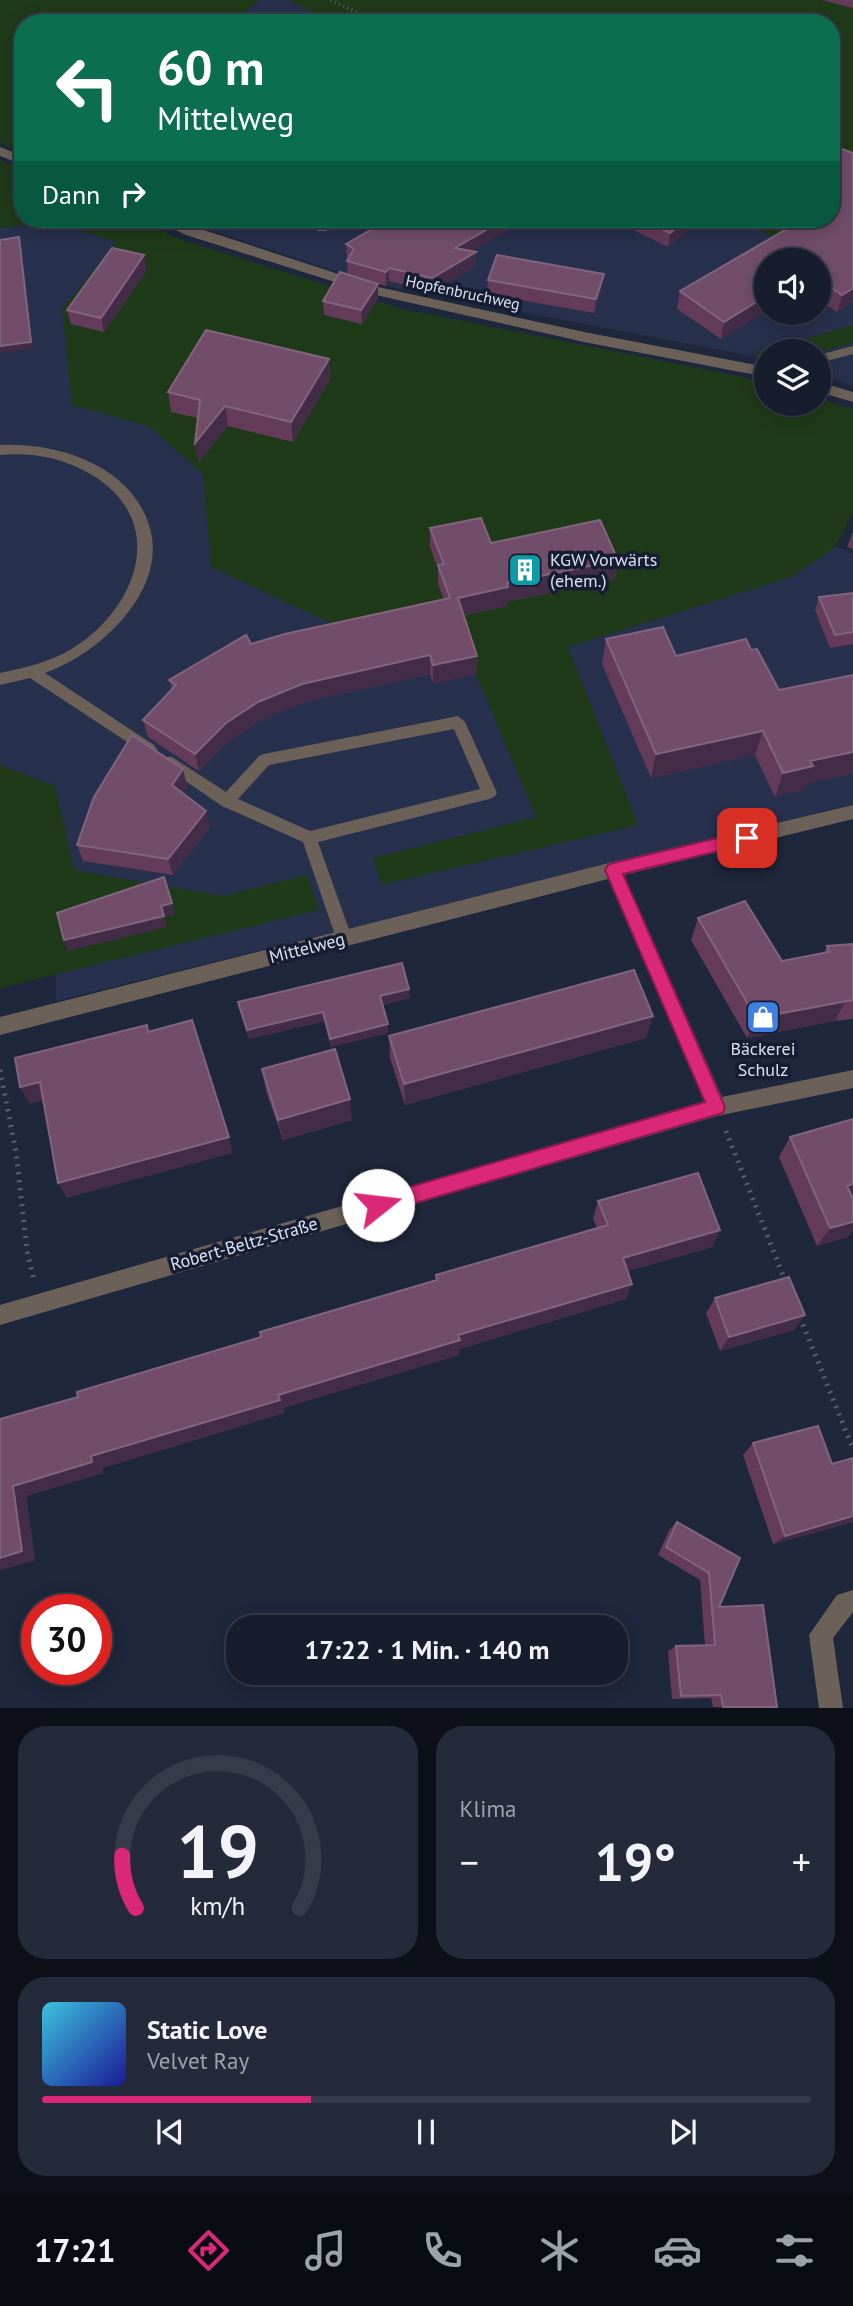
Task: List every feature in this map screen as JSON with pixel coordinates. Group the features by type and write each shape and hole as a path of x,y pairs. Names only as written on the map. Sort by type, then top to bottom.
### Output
{"street":[{"name":"Hopfenbruchweg","path":"181,228 376,290 584,337 754,370"},
{"path":"831,391 853,397"},
{"name":"Mittelweg","path":"0,1026 613,870 853,813"},
{"path":"613,870 716,1107"},
{"name":"Robert-Beltz-Straße","path":"0,1315 716,1107 853,1079"},
{"path":"831,1707 821,1634 845,1604 853,1601"}],"lane":[{"path":"831,356 853,350"},
{"path":"0,450 14,449 63,455 104,473 132,501 146,536 143,576 121,614 83,649 33,672 0,679"},
{"path":"33,672 227,800 309,838 489,793 458,722 264,760 227,800"},
{"path":"309,838 344,938"}],"path":[{"path":"331,0 361,14"},
{"path":"0,1070 16,1152 27,1251 40,1303"},
{"path":"716,1107 790,1293"},
{"path":"796,1306 853,1449"}],"shaded area":[{"path":"260,0 853,0 853,386 831,379 831,339 754,339 754,357 371,283 204,228 840,228 840,14 241,14"},
{"path":"0,160 14,167 14,228 154,228 185,241 402,309 754,379 754,416 831,416 831,403 853,409 853,513 835,546 853,553 853,804 56,1001 55,786 0,765"}],"green space":[{"path":"0,0 260,0 241,14 14,14 14,149 0,142"},
{"path":"288,0 853,0 853,276 831,265 831,248 796,248 754,228 840,228 840,14 317,14"},
{"path":"0,160 14,167 14,226 0,228"},
{"path":"74,228 154,228 185,241 402,309 754,379 754,416 831,416 831,403 853,409 853,513 835,547 794,576 568,647 638,825 382,885 373,858 536,817 476,674 466,642 337,626 211,567 203,474 149,426 72,405 62,310 116,242"},
{"path":"853,325 853,343 831,349 831,339 804,339"},
{"path":"0,765 55,786 74,870 222,896 307,875 319,910 0,988"}],"building":[{"path":"840,148 853,153 853,288 842,295 831,287 831,248 754,248 788,228 840,228"},
{"path":"374,228 489,228 455,248 476,252 432,278 389,268 386,272 347,261 354,249 346,244"},
{"path":"660,228 676,228 670,233"},
{"path":"19,237 31,342 0,346 0,240"},
{"path":"112,248 144,255 101,318 67,310"},
{"path":"754,248 754,303 724,322 680,291"},
{"path":"497,255 604,274 596,299 488,280"},
{"path":"340,272 378,284 361,310 323,301"},
{"path":"206,330 329,359 291,422 225,406 195,443 200,400 168,392"},
{"path":"481,518 491,543 600,520 618,560 507,583 508,587 458,598 477,656 433,665 430,655 302,684 258,702 226,723 195,754 143,720 176,685 169,680 246,635 251,644 450,598 438,565 444,564 430,528"},
{"path":"853,593 853,632 835,635 819,597"},
{"path":"663,627 676,656 746,639 751,650 757,649 779,690 853,675 853,752 810,761 813,766 783,773 763,731 656,754 606,639"},
{"path":"132,735 183,769 172,785 206,811 168,859 77,845 94,797"},
{"path":"164,877 172,903 161,906 164,916 64,940 57,913"},
{"path":"745,901 782,961 829,952 827,946 853,944 853,1000 756,1018 698,918"},
{"path":"402,963 409,989 380,996 388,1024 330,1039 323,1012 247,1030 238,1002"},
{"path":"634,970 653,1016 404,1084 389,1036"},
{"path":"192,1020 229,1137 58,1183 40,1082 20,1087 15,1058 147,1025 148,1032"},
{"path":"335,1049 350,1099 278,1120 262,1069"},
{"path":"853,1119 853,1184 847,1186 853,1199 853,1222 830,1228 790,1137"},
{"path":"698,1173 720,1230 623,1258 632,1284 458,1335 460,1340 278,1395 280,1400 91,1456 92,1462 13,1486 22,1551 0,1558 0,1419 78,1397 77,1392 261,1337 260,1332 437,1280 436,1275 608,1225 598,1201"},
{"path":"789,1277 805,1315 729,1337 715,1298"},
{"path":"818,1426 832,1464 853,1458 853,1516 785,1536 753,1443"},
{"path":"677,1522 740,1558 719,1607 763,1605 777,1707 723,1707 721,1695 681,1696 676,1646 715,1645 709,1573 666,1547"}],"place":[{"name":"KGW Vorwärts (ehem.)","path":"525,570"},
{"name":"Bäckerei Schulz","path":"763,1017"}],"route":[{"path":"378,1205 716,1107 613,870 747,838"}]}
